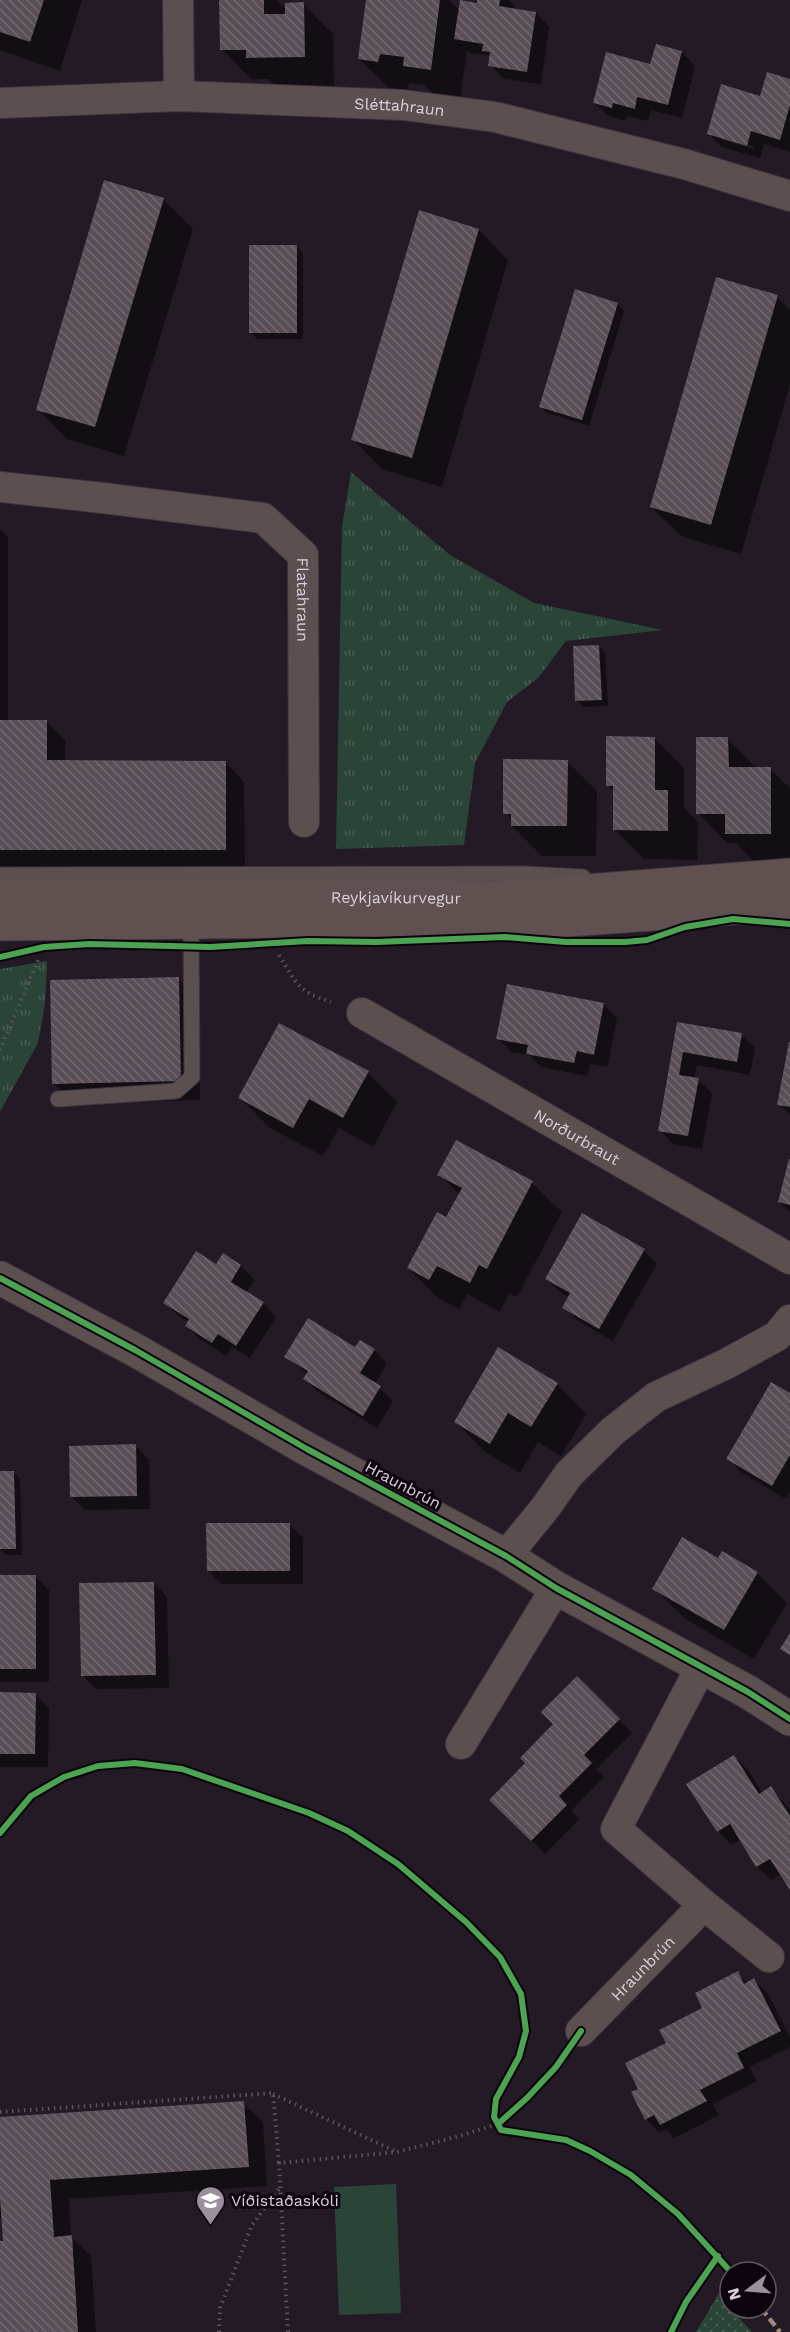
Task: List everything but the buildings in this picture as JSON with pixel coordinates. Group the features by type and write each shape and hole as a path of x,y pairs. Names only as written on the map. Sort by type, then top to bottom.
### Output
{"main road":[{"name":"Reykjavíkurvegur","path":"0,894 497,898 790,875"},
{"name":"Reykjavíkurvegur","path":"0,924 394,920 512,924 790,904"}],"street":[{"path":"178,0 179,96"},
{"name":"Sléttahraun","path":"0,103 179,96 403,105 495,117 684,164 790,196"},
{"name":"Flatahraun","path":"0,487 263,518 303,555 304,822"},
{"name":"Norðurbraut","path":"362,1013 790,1259"},
{"name":"Hraunbrún","path":"0,1278 135,1350 307,1449 506,1556 556,1588 748,1692 790,1719"},
{"path":"506,1556 569,1474 613,1431 656,1397 726,1364 777,1335 790,1320"},
{"path":"461,1744 556,1588"},
{"path":"701,1667 616,1829 704,1905 769,1957"},
{"name":"Hraunbrún","path":"580,2031 704,1905"}],"lane":[{"path":"0,875 525,874 691,883"},
{"path":"57,1099 176,1091 192,1077 191,922"}],"path":[{"path":"276,951 297,985 309,995 362,1013"},
{"path":"0,1050 40,957"},
{"path":"273,2093 288,2332"},
{"path":"0,2112 273,2093 397,2152"},
{"path":"279,2163 397,2152 498,2124"},
{"path":"219,2332 220,2308 252,2225 279,2188"}],"green space":[{"path":"351,472 450,555 534,603 663,630 566,641 538,678 507,702 475,763 464,845 336,849 342,527"},
{"path":"47,961 45,1004 38,1043 0,1112 0,969"},
{"path":"396,2184 401,2313 339,2315 334,2187"},
{"path":"718,2295 718,2320 741,2320 752,2332 696,2332"}],"marked path":[{"path":"770,2320 780,2332"}],"cycle path":[{"path":"0,957 44,947 89,944 210,947 308,941 376,942 505,937 566,942 625,942 647,940 685,927 733,919 790,924"},
{"path":"0,1278 135,1350 307,1449 506,1556 556,1588 748,1692 790,1719"},
{"path":"0,1833 31,1796 64,1777 98,1766 135,1763 182,1769 309,1813 348,1831 398,1864 466,1922 500,1957 521,1994 526,2031 519,2057 496,2099 494,2117 501,2130 566,2140 631,2175 678,2214 720,2260"},
{"path":"498,2124 556,2067 581,2031"},
{"path":"671,2332 686,2302 718,2256"}],"place":[{"name":"Víðistaðaskóli","path":"210,2226"}]}
